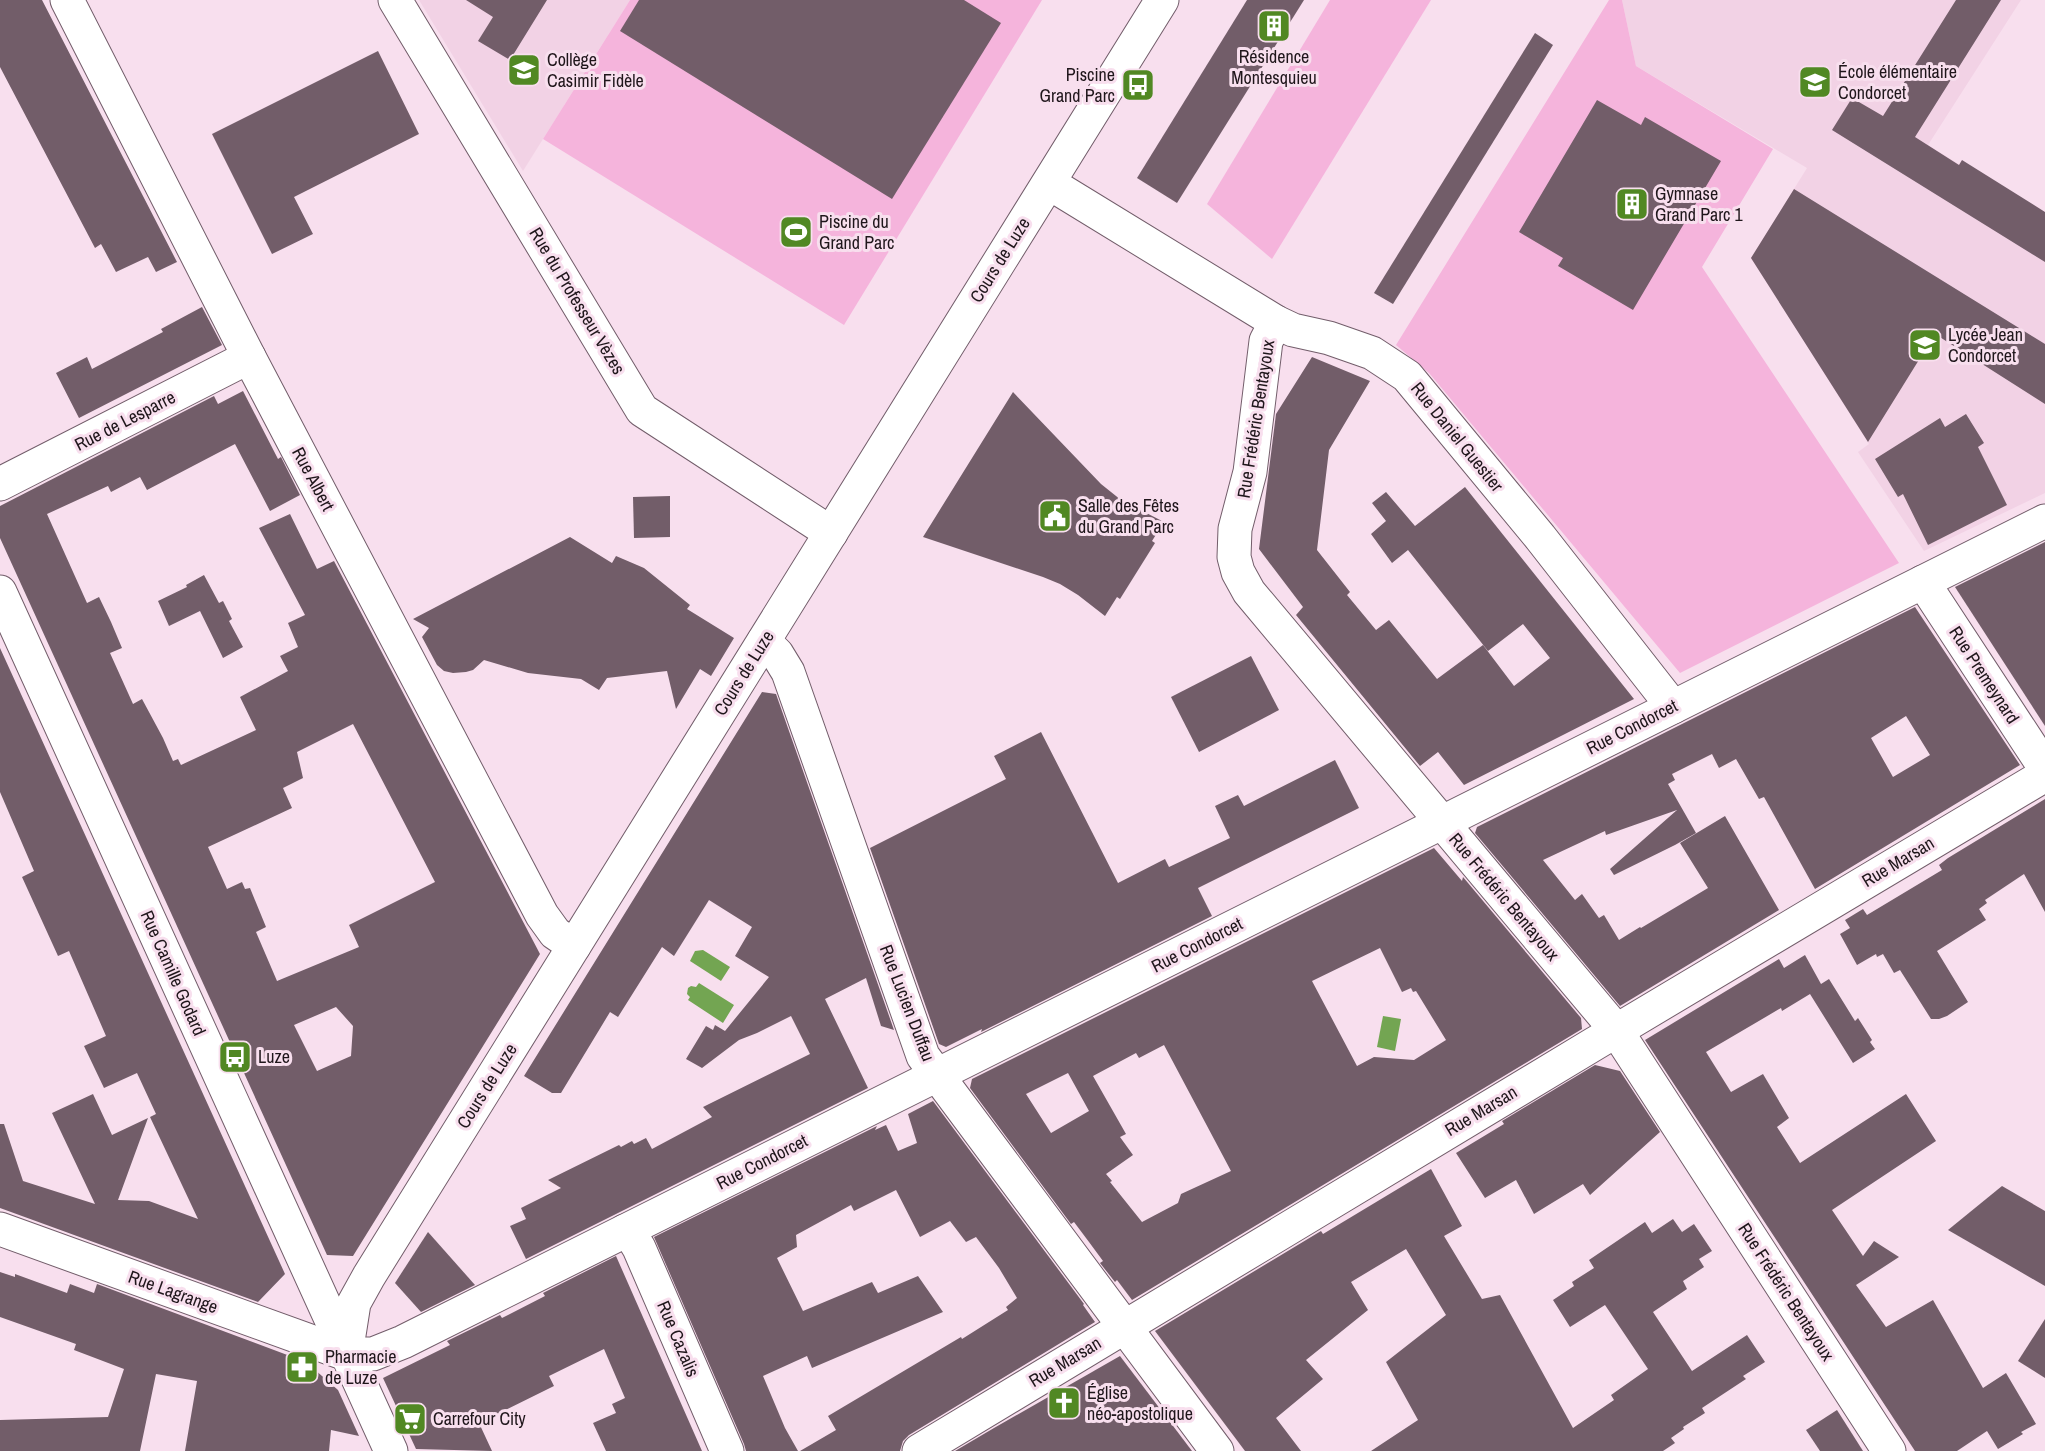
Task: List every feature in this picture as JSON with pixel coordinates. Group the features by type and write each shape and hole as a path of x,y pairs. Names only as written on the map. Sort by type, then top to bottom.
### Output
{"street":[{"name":"Rue Albert","path":"67,0 249,357 542,915 555,933 574,946"},
{"name":"Rue du Professeur Vèzes","path":"395,0 642,410 831,533"},
{"name":"Cours de Luze","path":"346,1354 354,1303 369,1276 1162,0"},
{"name":"Rue Daniel Guestier","path":"1049,183 1276,322 1293,330 1329,338 1372,353 1407,376 1540,537 1672,707"},
{"name":"Rue Frédéric Bentayoux","path":"1276,322 1266,341 1250,472 1235,529 1234,557 1238,572 1249,592 1616,1030 1890,1451"},
{"name":"Rue de Lesparre","path":"0,484 249,357"},
{"name":"Rue Condorcet","path":"346,1354 373,1354 403,1342 2045,521"},
{"name":"Rue Premeynard","path":"1923,582 2045,768"},
{"name":"Rue Camille Godard","path":"0,592 391,1451"},
{"name":"Rue Lucien Duffau","path":"764,641 777,654 788,672 923,1056 1217,1451"},
{"name":"Rue Marsan","path":"919,1451 1616,1030 2045,775"},
{"name":"Rue Lagrange","path":"0,1229 346,1354"},
{"name":"Rue Cazalis","path":"625,1231 639,1248 727,1451"}],"shaded area":[{"name":"Collège Casimir Fidèle","path":"419,0 630,0 523,171"},
{"name":"Piscine du Grand Parc","path":"630,0 1042,0 844,325 543,139"},
{"path":"1330,0 1431,0 1272,259 1207,204"},
{"path":"1609,0 1622,0 1636,66 1773,149 1702,267 1899,563 1680,673 1429,373 1396,345"},
{"name":"Lycée Jean Condorcet","path":"1622,0 2021,0 1928,145 2045,218 2045,493 1924,551 1858,452 1869,444 1751,258 1807,168 1636,66"},
{"path":"703,950 730,967 721,981 690,961 695,951"},
{"path":"699,983 734,1005 723,1023 688,1000 690,997 687,994 688,988 696,987"},
{"path":"1383,1016 1401,1019 1395,1051 1377,1047"}],"building":[{"path":"0,0 42,0 177,262 156,272 148,257 116,272 101,244 95,248 0,67"},
{"path":"466,0 547,0 510,60 478,41 493,17"},
{"path":"639,0 964,0 1001,23 892,199 620,31"},
{"path":"1247,0 1304,0 1177,203 1137,178"},
{"path":"1956,0 2001,0 1915,137 1959,165 1962,160 2045,212 2045,262 1832,130 1852,98 1883,116"},
{"path":"1535,33 1553,45 1393,304 1374,293"},
{"path":"378,51 419,134 294,197 313,234 272,254 212,134"},
{"name":"Gymnase Grand Parc 1","path":"1597,100 1641,125 1645,117 1721,161 1633,310 1558,266 1563,258 1519,232"},
{"path":"1794,189 2045,344 2045,404 1935,334 1868,442 1751,258"},
{"path":"202,307 222,345 79,418 56,373 87,357 92,369 163,332 161,329"},
{"path":"1312,357 1370,381 1329,450 1317,550 1350,592 1347,595 1376,630 1389,620 1437,679 1483,645 1514,686 1550,658 1523,624 1488,651 1408,550 1392,563 1371,534 1386,521 1372,503 1386,492 1415,526 1465,487 1634,699 1464,785 1438,752 1420,766 1296,615 1303,607 1259,549 1276,414"},
{"path":"243,391 278,459 281,457 300,495 270,511 235,444 147,490 140,477 111,492 108,486 47,514 87,603 99,597 111,622 122,648 110,653 133,704 142,699 173,761 178,759 181,765 256,730 240,697 288,671 280,656 298,647 288,623 305,615 259,528 290,514 317,569 334,561 540,954 353,1256 327,1255 0,538 0,506 214,396 218,404","holes":["353,724 435,882 349,925 359,947 277,981 256,932 266,927 250,888 245,889 242,882 227,889 208,847 292,808 283,788 303,778 297,752","336,1007 353,1026 351,1056 317,1071 294,1025"]},
{"name":"Salle des Fêtes du Grand Parc","path":"1013,392 1101,484 1121,500 1164,522 1152,541 1155,543 1120,599 1117,597 1105,616 1060,584 923,537"},
{"path":"1966,414 1984,443 1978,447 2007,505 1928,545 1903,494 1898,497 1875,459 1940,418 1945,427"},
{"path":"670,496 670,537 634,538 633,497"},
{"path":"570,537 612,563 616,556 644,568 690,605 687,609 734,638 711,676 700,669 676,709 667,671 607,678 599,690 581,679 528,673 484,660 473,670 466,672 444,671 437,665 422,637 429,628 413,619"},
{"path":"2045,542 2045,726 1955,587"},
{"path":"204,575 219,603 223,601 232,619 229,621 243,647 223,658 200,611 169,626 158,601 187,587 186,585"},
{"path":"1915,607 2020,765 1815,889 1764,797 1759,799 1736,759 1719,768 1712,754 1672,774 1675,780 1668,784 1696,833 1614,875 1610,869 1677,810 1606,835 1605,831 1543,860 1575,900 1582,894 1599,918 1604,915 1619,940 1708,888 1680,843 1725,816 1779,910 1620,1006 1475,833 1477,827","holes":["1906,716 1930,755 1893,777 1871,738"]},
{"path":"0,648 285,1274 258,1302 0,1208 0,1124 4,1124 23,1181 95,1204 52,1113 93,1094 112,1135 148,1118 118,1200 149,1201 198,1219 150,1117 156,1114 137,1073 104,1088 84,1046 106,1036 69,951 58,956 22,877 34,871 0,792"},
{"path":"1251,656 1279,710 1199,752 1171,697"},
{"path":"762,692 776,694 894,1030 881,1026 866,978 825,999 868,1088 526,1259 510,1226 526,1219 521,1208 561,1188 548,1180 619,1145 621,1147 632,1141 634,1144 646,1138 652,1149 712,1117 703,1107 810,1054 791,1016 739,1040 702,1068 686,1059 706,1026 713,1030 715,1025 725,1031 769,977 735,956 752,927 709,900 674,956 662,947 618,1017 610,1012 561,1093 552,1093 524,1076"},
{"path":"1041,732 1118,883 1165,859 1169,867 1230,838 1215,806 1238,795 1244,806 1335,760 1359,808 1198,888 1212,916 981,1032 982,1029 946,1047 939,1044 870,848 1006,779 994,756"},
{"path":"2045,799 2045,912 2024,874 1985,900 1987,903 1979,909 1986,920 1937,951 1968,1002 1947,1016 1931,1019 1900,970 1894,973 1883,954 1877,957 1876,954 1857,965 1840,934 1850,928 1845,920 1863,909 1867,915 1942,870 1939,865 1948,858"},
{"path":"1434,848 1462,881 1463,877 1581,1018 1582,1029 1132,1300 1100,1263 1103,1261 1089,1242 1074,1222 1071,1224 970,1088 972,1079","holes":["1380,948 1402,992 1411,988 1413,992 1416,991 1446,1040 1414,1060 1374,1057 1357,1066 1312,981","1164,1045 1231,1171 1181,1194 1178,1203 1142,1222 1106,1174 1133,1155 1120,1137 1126,1134 1093,1076 1136,1053 1139,1058","1068,1073 1089,1111 1051,1133 1026,1094"]},
{"path":"1805,955 1821,984 1829,979 1855,1021 1858,1018 1875,1049 1853,1063 1810,994 1782,1011 1781,1008 1706,1052 1731,1092 1763,1074 1789,1118 1777,1127 1800,1163 1906,1094 1936,1141 1832,1210 1863,1256 1874,1241 1899,1257 1856,1285 1886,1327 1933,1300 1983,1388 2006,1373 2036,1424 1998,1449 1987,1431 1957,1451 1915,1451 1645,1040 1779,959 1784,968"},
{"path":"1595,1065 1620,1071 1660,1132 1590,1195 1583,1184 1534,1214 1516,1180 1485,1198 1456,1153 1504,1124 1502,1121"},
{"path":"933,1101 1095,1322 909,1435 903,1441 900,1451 800,1451 836,1430 828,1416 961,1337 962,1339 1008,1310 1006,1307 1017,1298 976,1237 966,1242 950,1221 920,1237 896,1190 854,1211 851,1205 796,1235 797,1247 777,1258 803,1311 872,1282 878,1293 918,1276 943,1312 812,1368 807,1356 763,1376 785,1428 798,1451 746,1451 654,1237 877,1126 875,1130 886,1125 898,1151 917,1143 908,1114"},
{"path":"1431,1169 1462,1226 1444,1236 1482,1299 1500,1295 1573,1428 1614,1400 1611,1395 1648,1369 1605,1305 1570,1327 1553,1300 1574,1286 1572,1282 1594,1268 1589,1260 1645,1222 1652,1233 1673,1219 1682,1232 1694,1224 1712,1251 1699,1259 1704,1267 1683,1281 1687,1289 1653,1312 1692,1371 1747,1335 1765,1362 1743,1376 1746,1379 1702,1408 1705,1413 1683,1427 1684,1429 1671,1438 1675,1443 1663,1451 1371,1451 1418,1420 1386,1362 1446,1315 1406,1249 1351,1282 1368,1310 1306,1360 1323,1379 1276,1418 1301,1451 1245,1451 1155,1331 1321,1231 1323,1234"},
{"path":"2002,1186 2045,1211 2045,1286 1948,1230"},
{"path":"428,1232 475,1285 421,1312 395,1283"},
{"path":"616,1256 702,1451 606,1451 593,1423 616,1413 612,1404 625,1398 604,1349 549,1376 554,1386 479,1423 492,1451 416,1449 383,1378 450,1345 447,1341 500,1315 502,1318 545,1296 543,1293"},
{"path":"0,1272 15,1277 15,1274 67,1293 70,1284 94,1293 97,1284 306,1362 338,1390 359,1436 331,1430 329,1451 185,1451 197,1381 156,1374 140,1451 0,1451 0,1420 108,1417 124,1369 74,1350 76,1344 0,1317"},
{"path":"2045,1319 2045,1378 2018,1361"},
{"path":"1120,1356 1192,1451 955,1451 994,1428"},
{"path":"1837,1410 1863,1451 1820,1451 1806,1430"}],"place":[{"name":"Résidence Montesquieu","path":"1274,26"},
{"name":"Collège Casimir Fidèle","path":"524,70"},
{"name":"École élémentaire Condorcet","path":"1815,82"},
{"name":"Piscine Grand Parc","path":"1138,85"},
{"name":"Gymnase Grand Parc 1","path":"1632,204"},
{"name":"Piscine du Grand Parc","path":"796,232"},
{"name":"Lycée Jean Condorcet","path":"1925,345"},
{"name":"Salle des Fêtes du Grand Parc","path":"1055,516"},
{"name":"Luze","path":"235,1057"},
{"name":"Pharmacie de Luze","path":"302,1367"},
{"name":"Église néo-apostolique","path":"1064,1403"},
{"name":"Carrefour City","path":"410,1419"}]}
